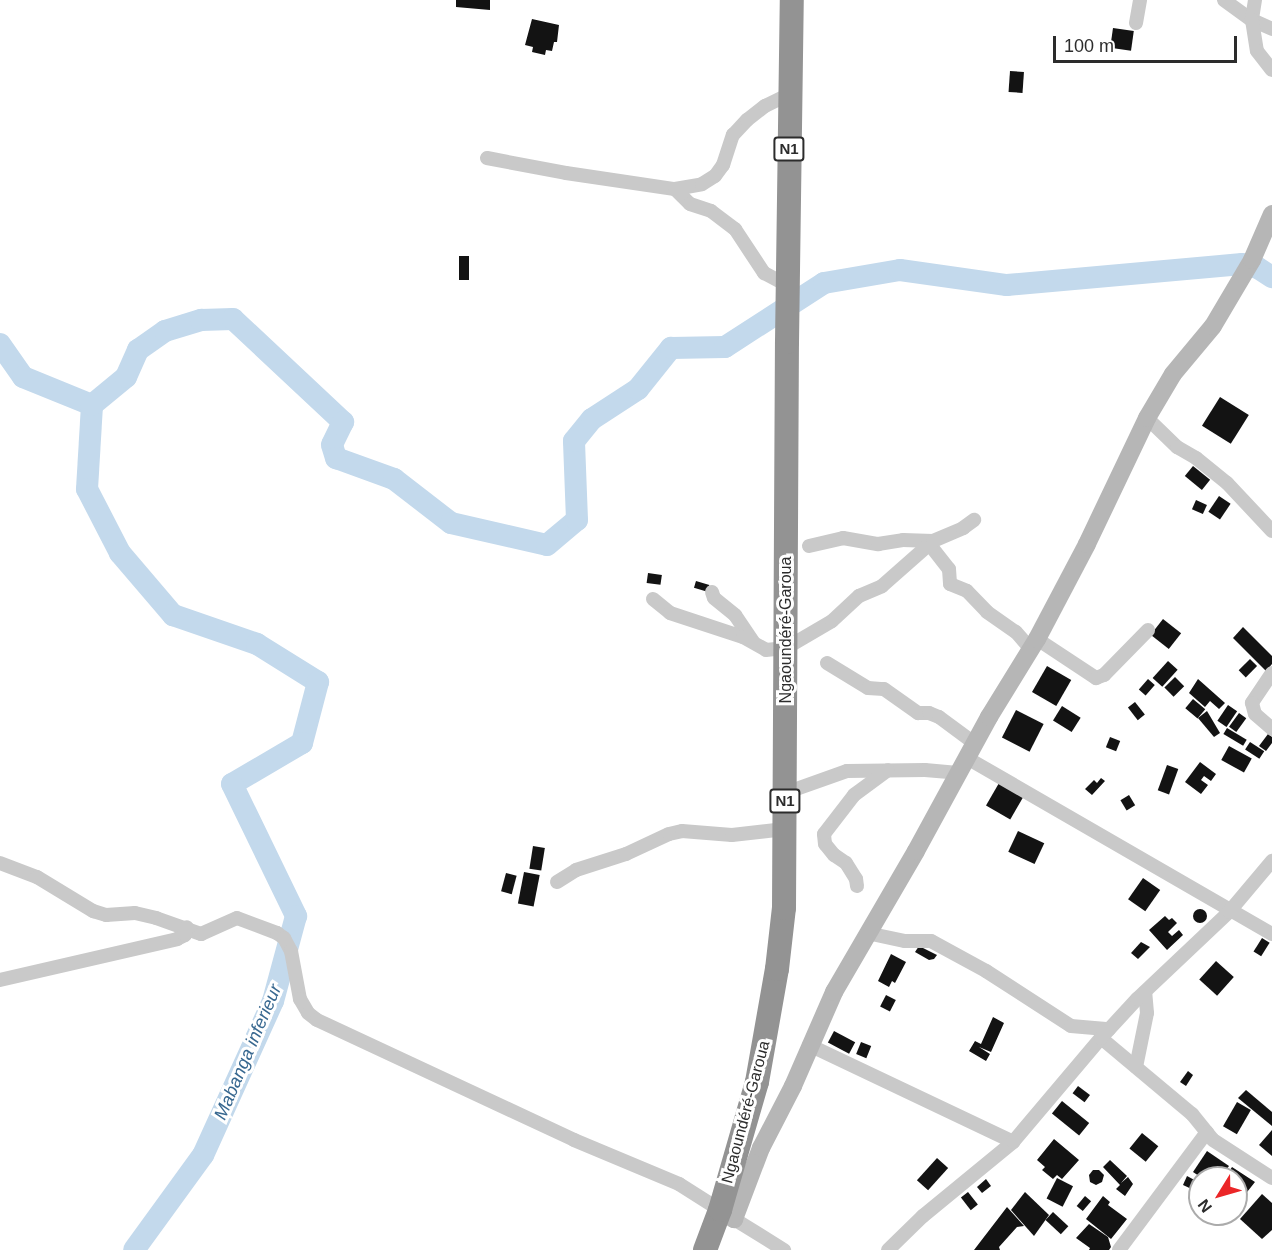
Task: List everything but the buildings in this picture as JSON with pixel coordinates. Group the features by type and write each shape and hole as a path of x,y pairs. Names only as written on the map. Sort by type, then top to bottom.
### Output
{"highway":[{"name":"Ngaoundéré-Garoua","path":"705,1250 727,1214 770,1020 781,940 785,829 789,94 792,0"}],"street":[{"path":"1136,23 1140,0"},
{"path":"1224,0 1252,7 1272,29"},
{"path":"1252,7 1257,51 1272,70"},
{"path":"487,158 566,173 675,189 702,184 715,176 723,165 733,135 740,127 765,106 789,94"},
{"path":"675,189 690,204 711,211 735,229 746,247 753,253 764,273 788,292"},
{"path":"727,1214 793,1086 834,992 966,758 1034,644 1087,544 1147,418 1173,374 1204,338 1249,266 1272,214"},
{"path":"1147,418 1177,447 1227,483 1272,531"},
{"path":"653,599 670,613 753,642 766,650 786,648 832,621 859,596 882,586 931,543 963,528 974,520"},
{"path":"809,546 843,538 878,544 903,540 931,543 949,569 951,584 966,591 987,612 1034,644 1096,678 1104,675 1148,630"},
{"path":"712,592 714,598 735,615 753,642"},
{"path":"827,663 868,688 884,689 918,713 929,713 939,717 966,758 1190,885 1229,912 1272,934"},
{"path":"1272,673 1252,703 1255,714 1272,729"},
{"path":"785,793 847,771 888,770 966,758"},
{"path":"857,886 856,879 846,863 834,855 825,844 824,834 854,795 888,770"},
{"path":"557,882 576,870 626,854 669,834 682,831 732,835 785,829"},
{"path":"888,1250 923,1216 1013,1142 1105,1034 1145,992 1229,912 1272,861"},
{"path":"0,864 37,877 93,912 106,915 135,914 187,927 201,934 207,934 237,918 284,938 291,951 300,999 308,1013 317,1020 574,1140 679,1184 784,1250"},
{"path":"0,980 177,939 185,935 187,927"},
{"path":"867,933 905,941 931,942 987,971 1071,1026 1105,1034 1136,1067 1192,1114 1213,1140 1272,1178"},
{"path":"1136,1067 1147,1013 1145,992"},
{"path":"809,1045 1013,1142"},
{"path":"1119,1250 1207,1132"}],"waterway":[{"path":"92,405 126,377 138,350 165,331 201,320 233,319 343,422 332,445 336,458 394,479 451,523 547,545 577,520 574,441 592,419 638,389 671,348 725,347 824,283 900,270 1007,285 1242,264 1258,268 1272,277"},
{"name":"Mabanga inferieur","path":"0,344 23,377 92,405 87,489 120,553 173,615 257,644 318,682 302,743 232,784 296,916 273,1001 203,1155 134,1250"}]}
